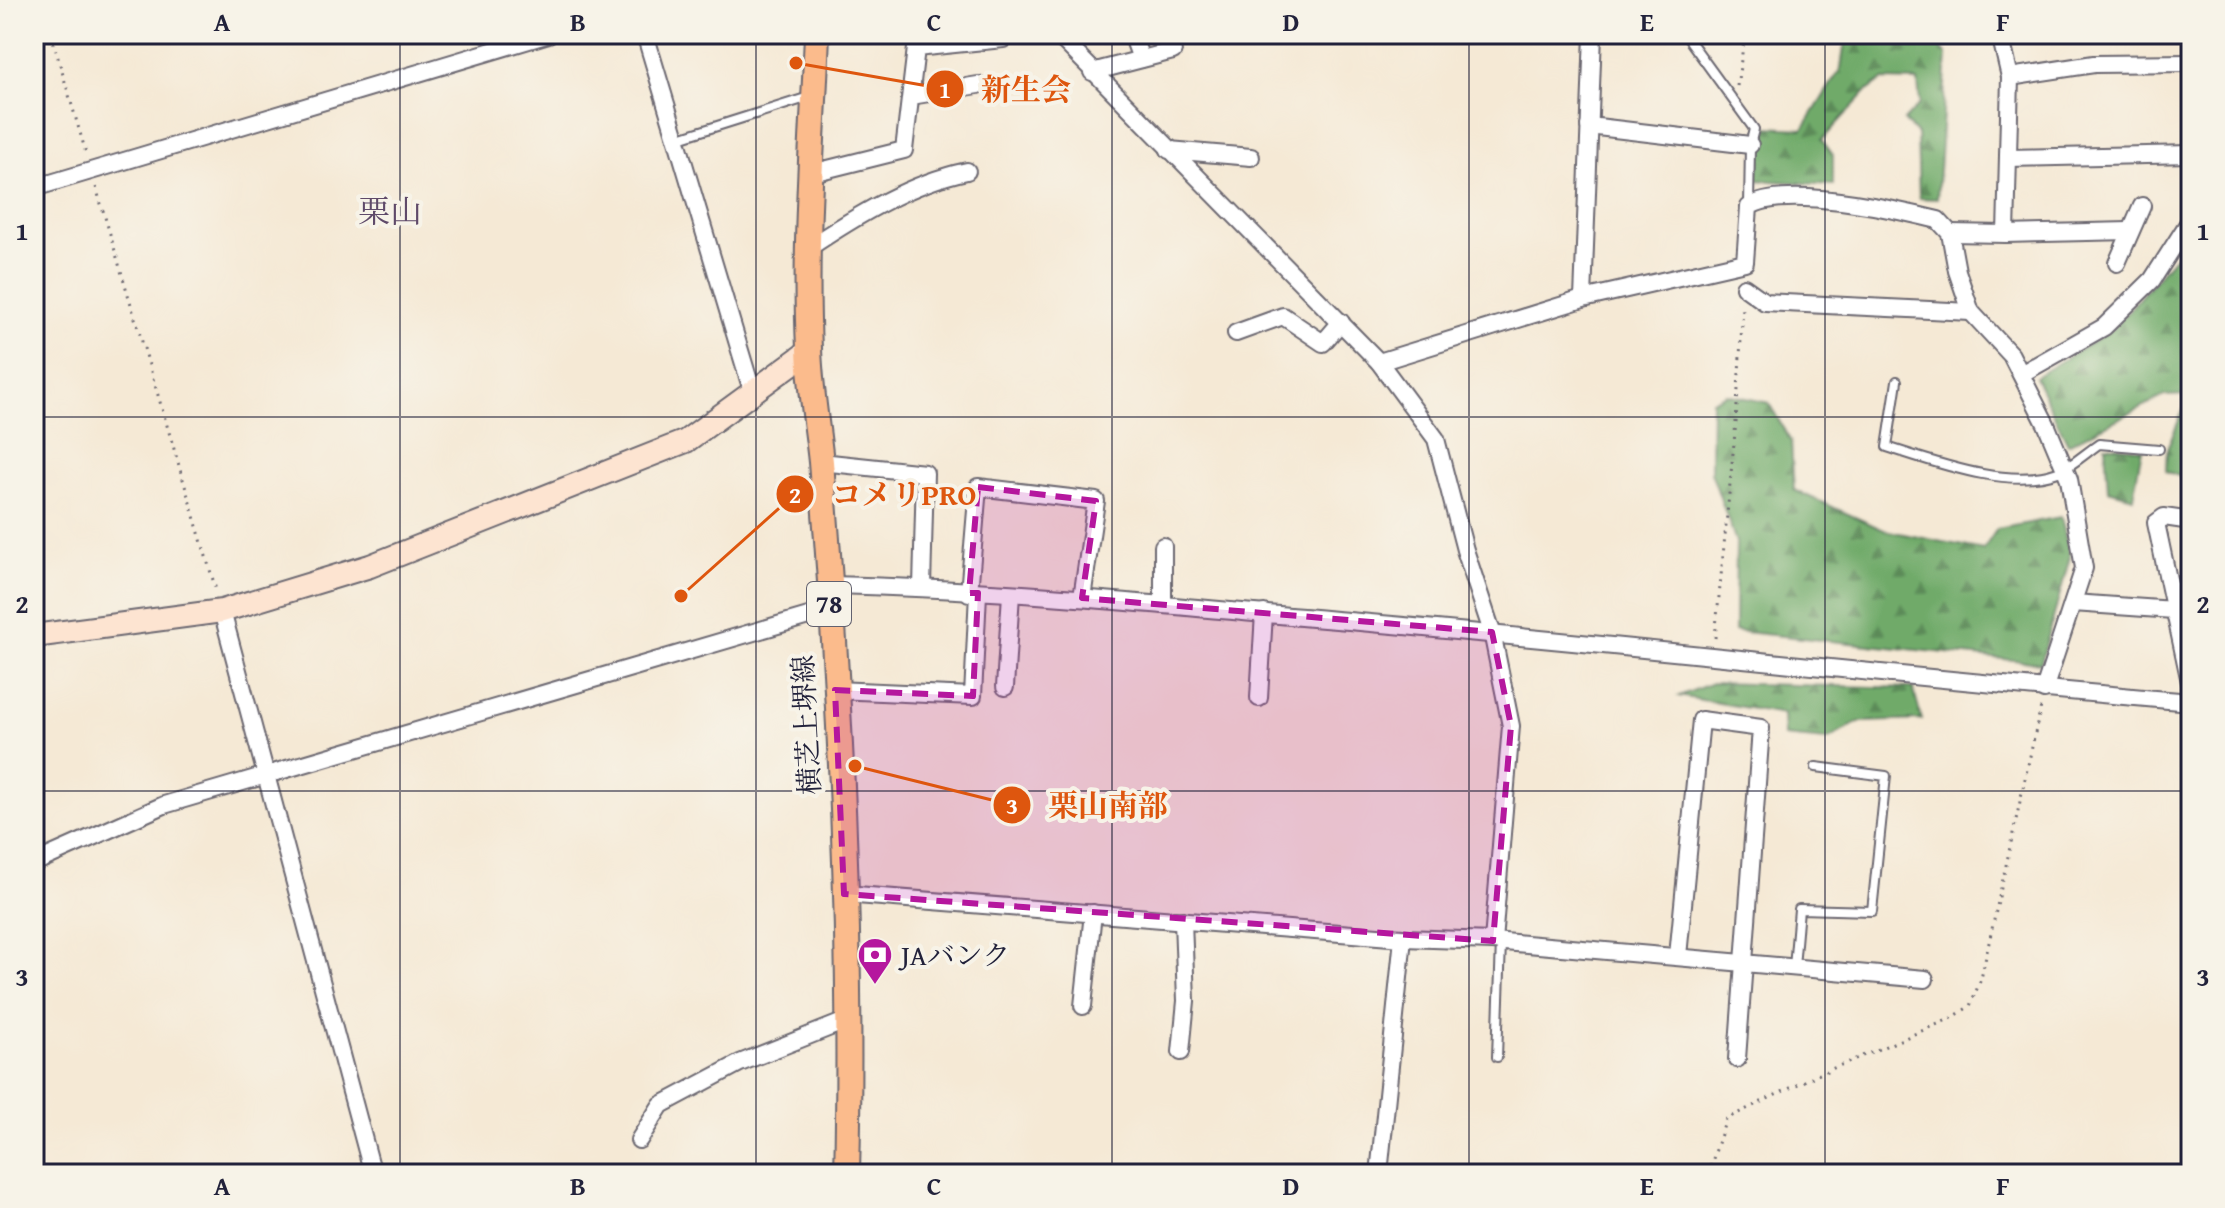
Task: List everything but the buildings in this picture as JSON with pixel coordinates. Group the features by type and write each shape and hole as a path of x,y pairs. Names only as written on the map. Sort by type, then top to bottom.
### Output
{"main road":[{"name":"横芝上堺線","path":"817,34 807,249 809,351 821,462 835,690 848,1020 847,1174"}],"street":[{"path":"34,188 549,34"},
{"path":"645,34 753,394"},
{"path":"812,173 904,150 916,48 1003,39 1010,34"},
{"path":"1057,34 1379,362 1436,439 1465,550 1492,632 1511,726 1497,942"},
{"path":"1132,34 1141,59"},
{"path":"1583,299 1593,34"},
{"path":"2000,34 2010,77 2006,234"},
{"path":"1092,72 1173,51"},
{"path":"2010,77 2094,64 2191,63"},
{"path":"911,96 978,85"},
{"path":"1589,126 1750,145"},
{"path":"1169,150 1251,157"},
{"path":"2008,158 2191,154"},
{"path":"807,249 857,216 933,178 967,171"},
{"path":"1379,362 1583,299 1745,262 1749,207 1759,201 1798,198 1938,220 1950,233 1957,271 1971,312 2011,355 2064,468 2084,568 2044,690"},
{"path":"2117,263 2142,206"},
{"path":"2021,374 2104,327 2152,280 2191,219"},
{"path":"1950,233 2130,231"},
{"path":"1744,287 1765,302 1971,312"},
{"path":"1236,333 1283,316 1323,343 1341,322"},
{"path":"34,636 222,611 370,566 686,441 809,351"},
{"path":"821,462 925,473 922,587"},
{"path":"835,690 973,696 978,487 1096,501 1082,598"},
{"path":"2191,521 2164,517 2156,523 2191,687"},
{"path":"1163,546 1163,605"},
{"path":"827,585 922,587 974,593 1082,598 1492,632 1713,658 2191,702"},
{"path":"1005,687 1011,594"},
{"path":"2073,603 2174,610"},
{"path":"34,863 164,805 829,610"},
{"path":"222,611 373,1174"},
{"path":"1259,698 1264,613"},
{"path":"1678,956 1701,720 1761,728 1737,1059"},
{"path":"844,894 1403,938 1678,956 1925,979"},
{"path":"1083,1006 1093,913"},
{"path":"1181,1052 1186,1001 1183,920"},
{"path":"1379,1174 1403,938"},
{"path":"639,1140 661,1105 740,1063 848,1020"}],"lane":[{"path":"1685,34 1734,106 1754,129 1750,145 1749,207"},
{"path":"676,139 815,95"},
{"path":"1897,381 1887,447 1942,467 2028,477 2064,468 2099,444 2159,449"},
{"path":"1794,968 1799,909 1872,911 1886,776 1816,767"},
{"path":"1497,942 1497,1057"}],"path":[{"path":"51,34 222,611"},
{"path":"1734,106 1745,34"},
{"path":"1713,658 1736,422 1744,287"},
{"path":"2129,1174 2169,1171 2182,1174"}],"highlighted area":[{"path":"978,487 1096,501 1082,598 1492,632 1511,726 1493,941 844,894 835,690 973,696 978,593 969,593"}],"green space":[{"path":"1846,34 1929,34 1947,55 1937,199 1919,198 1917,134 1904,121 1920,104 1918,81 1883,80 1866,92 1822,140 1833,155 1833,185 1756,180 1766,127 1803,129 1841,68"},
{"path":"2191,237 2191,481 2166,471 2167,448 2190,395 2164,396 2068,444 2035,377 2113,329"},
{"path":"1726,394 1769,403 1791,442 1794,490 1884,530 1983,550 1997,529 2061,517 2070,557 2041,663 1735,631 1736,542 1711,472 1712,401"},
{"path":"2105,445 2142,449 2133,497 2108,490"},
{"path":"1712,683 1913,688 1922,720 1859,722 1827,740 1784,736 1783,714 1679,696"}],"place":[{"name":"新生会","path":"796,63"},
{"name":"コメリPRO","path":"681,596"},
{"name":"栗山南部","path":"855,766"},
{"name":"JAバンク","path":"875,986"}],"district":[{"name":"栗山","path":"390,212"}]}
